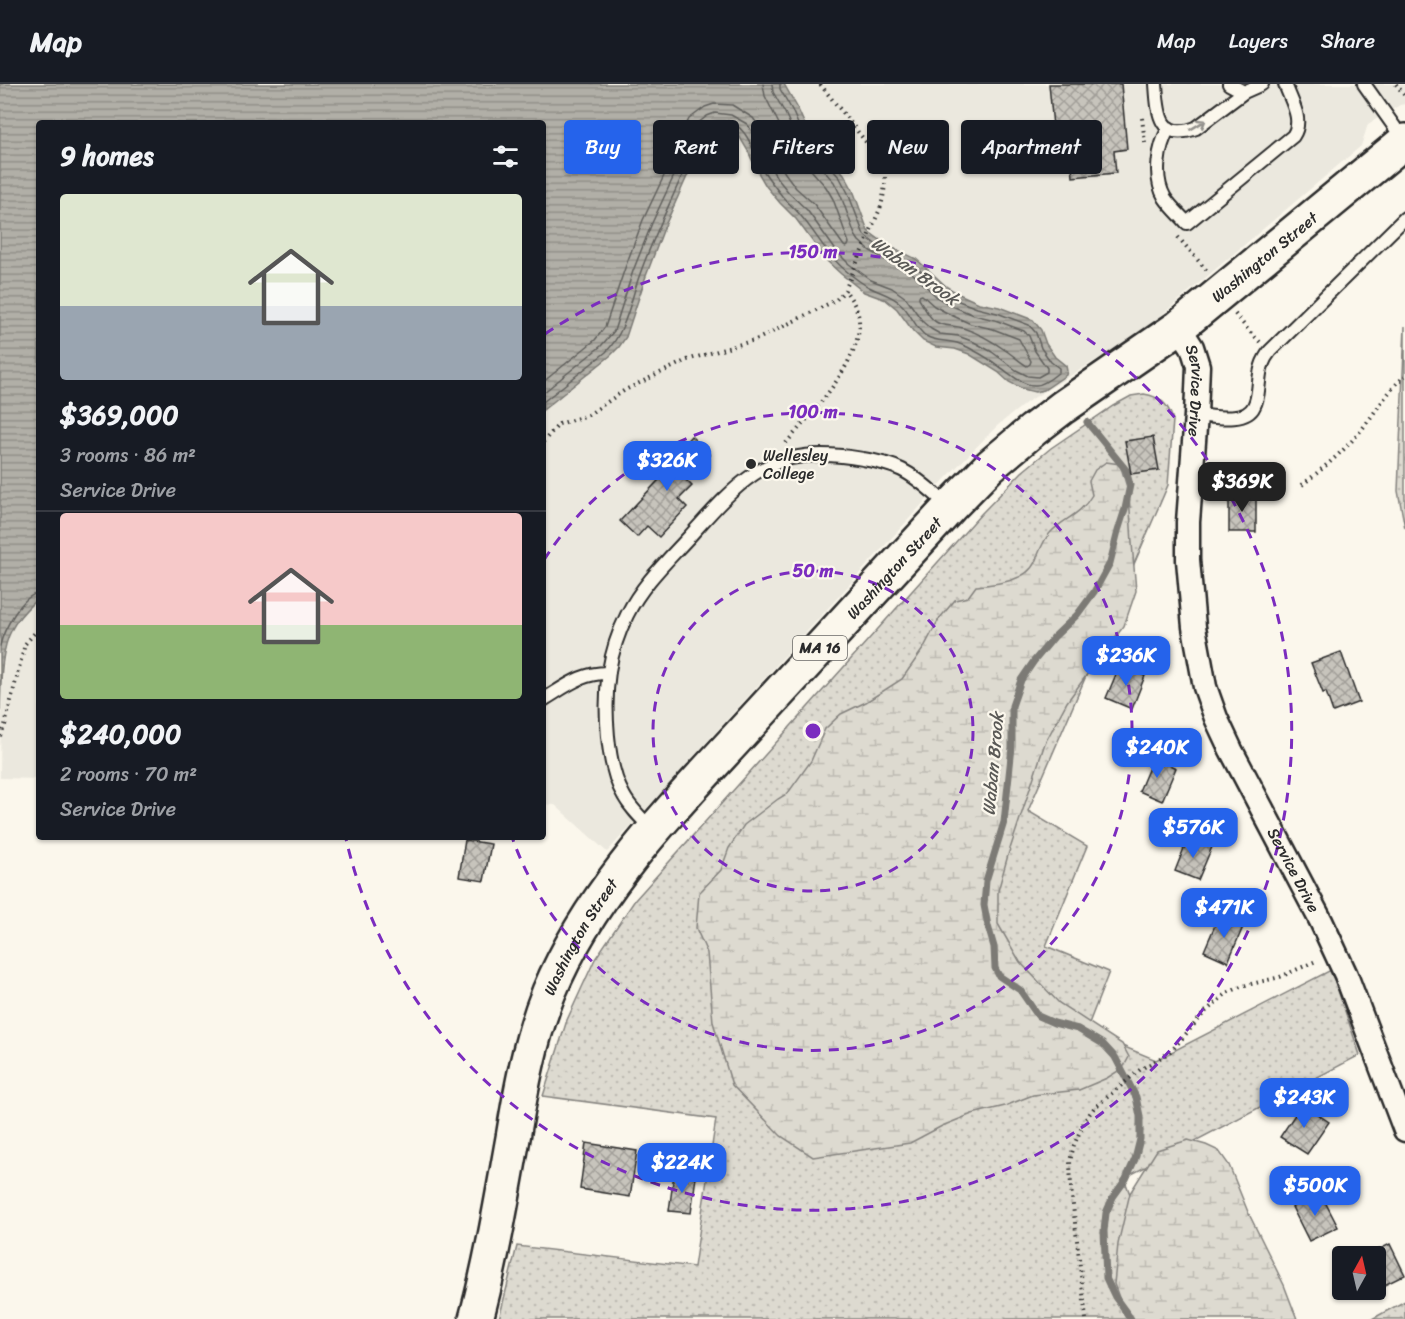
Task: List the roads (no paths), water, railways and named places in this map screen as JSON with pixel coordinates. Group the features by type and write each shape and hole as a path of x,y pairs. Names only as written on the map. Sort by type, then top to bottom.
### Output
{"main road":[{"name":"Washington Street","path":"476,1319 496,1231 521,1089 541,1014 560,968 585,922 624,866 653,830 990,466 1063,407 1179,327 1404,141"}],"street":[{"name":"Service Drive","path":"1179,327 1192,346 1198,366 1188,522 1188,560 1192,616 1205,687 1230,750 1335,951 1405,1130"}],"lane":[{"path":"1156,84 1158,112 1162,122 1178,131 1196,128 1244,92 1262,84"},
{"path":"1229,84 1244,92"},
{"path":"1169,128 1162,141 1159,155 1158,167 1161,184 1167,201 1187,223 1293,136 1298,126 1298,119 1285,84"},
{"path":"1364,84 1404,141"},
{"path":"1196,415 1228,417 1244,416 1250,412 1257,398 1263,361 1270,351 1405,218"},
{"path":"653,830 631,807 615,775 608,731 609,673 612,657 621,627 643,588 722,502 744,481 781,460 804,455 833,455 874,461 901,469 950,507"},
{"path":"546,698 582,677 609,673"}],"water":[{"path":"0,84 784,84 803,120 751,120 751,158 739,136 739,120 653,120 653,174 688,174 664,228 626,337 610,356 546,408 546,120 36,120 36,600 17,620 12,629 5,648 0,711"},
{"path":"759,174 844,174 853,190 868,231 887,245 916,259 947,287 959,294 979,303 999,307 1033,320 1055,357 1066,366 1066,375 1044,390 1035,392 1009,382 998,372 969,354 955,349 936,347 923,341 897,309 886,300 864,292 827,261 796,219 766,186"}],"waterway":[{"name":"Waban Brook","path":"1087,422 1126,470 1130,485 1125,509 1110,563 1094,592 1077,615 1034,661 1021,680 1012,706 1012,747 1004,822 986,881 984,905 994,947 995,968 999,976 1020,990 1038,1016 1078,1029 1103,1044 1115,1057 1136,1097 1140,1116 1140,1139 1135,1159 1126,1179 1113,1197 1106,1213 1104,1231 1106,1278 1115,1297 1131,1319"}],"place":[{"name":"Wellesley College","path":"751,464"}]}
